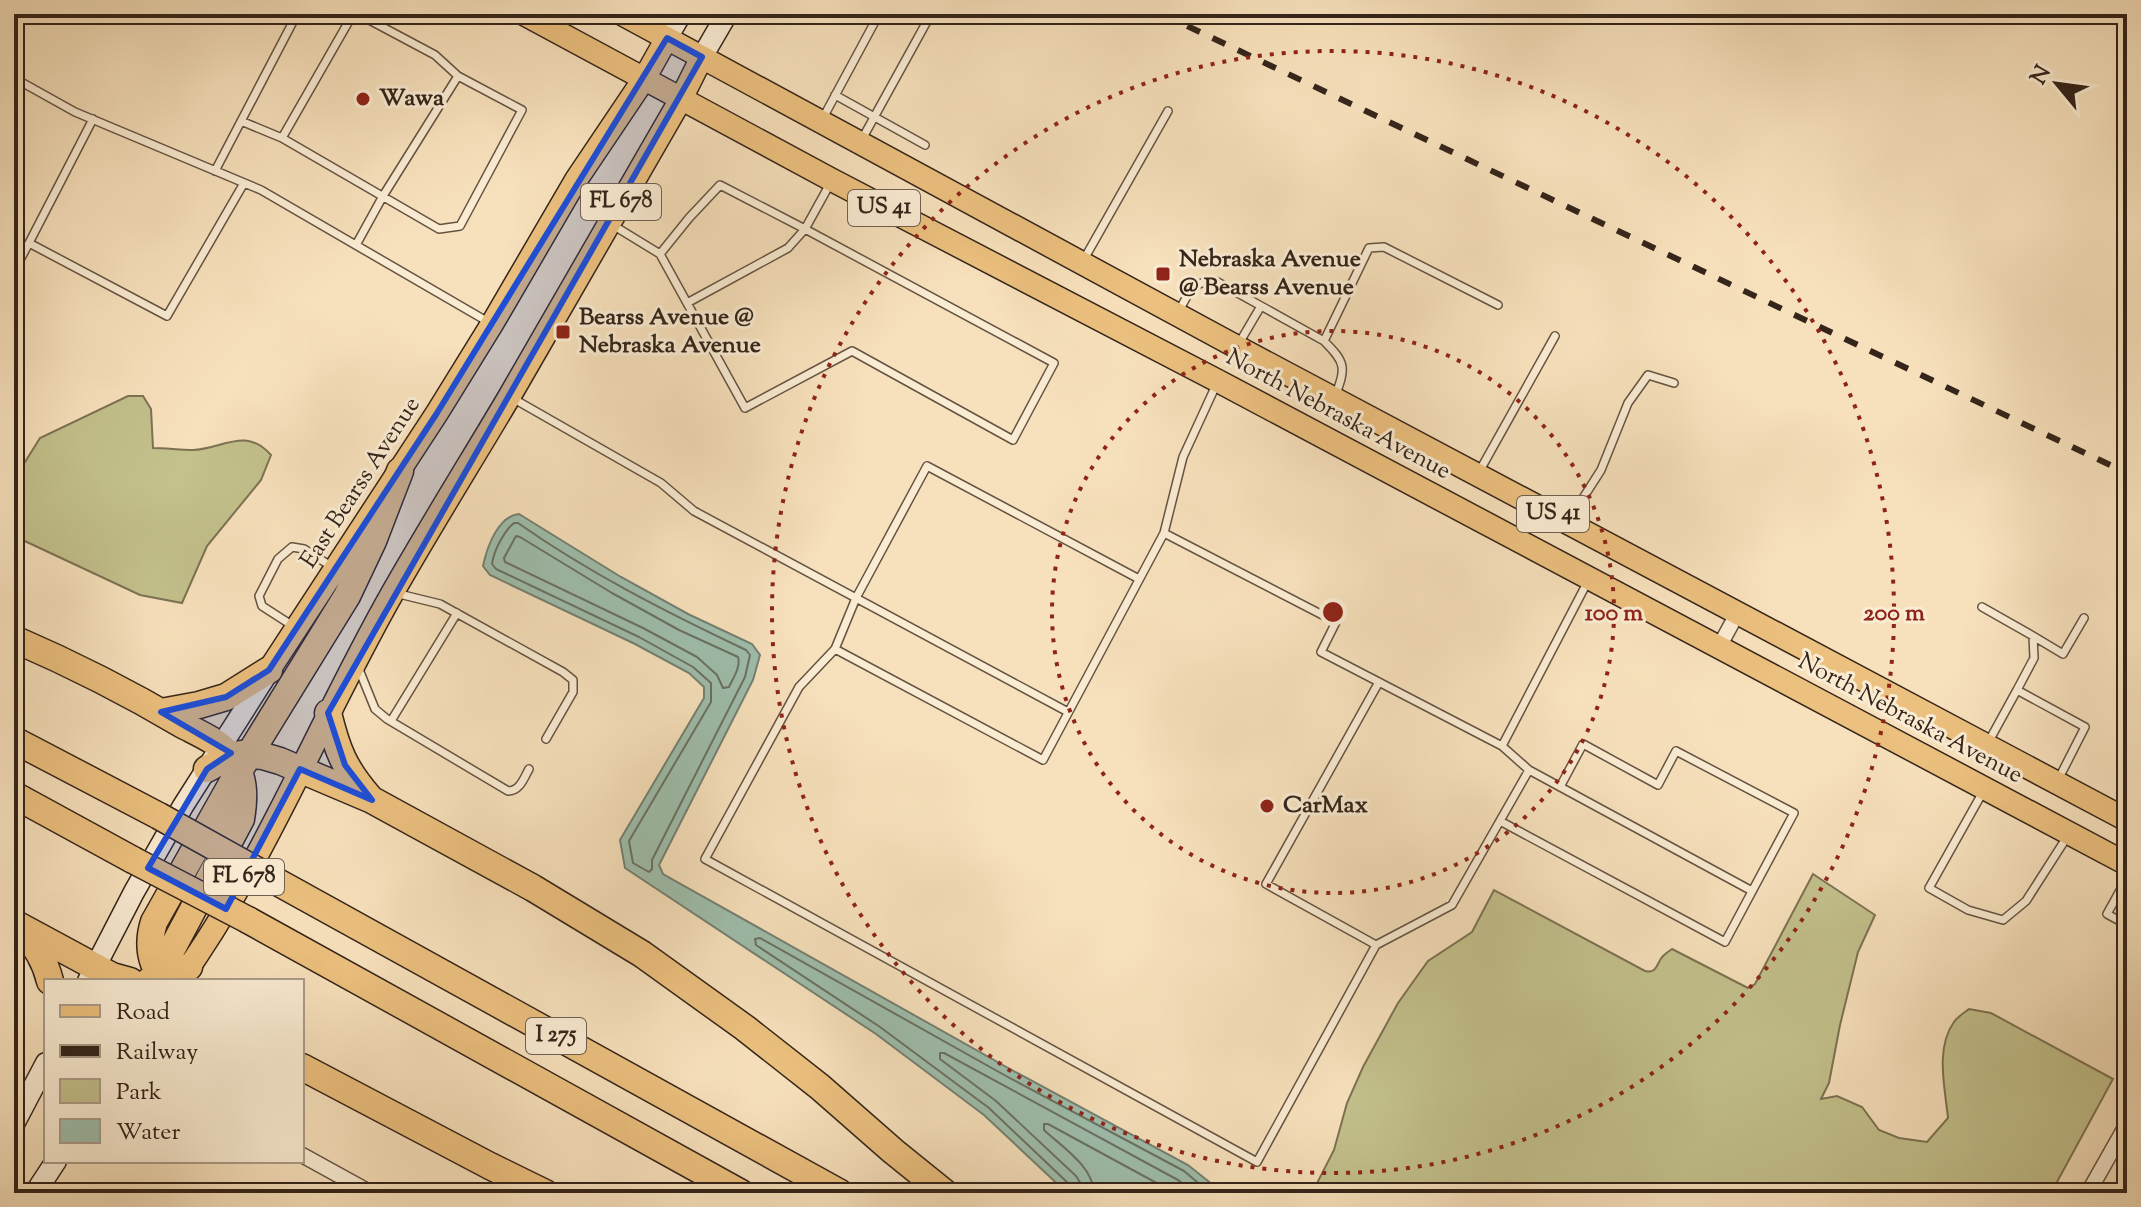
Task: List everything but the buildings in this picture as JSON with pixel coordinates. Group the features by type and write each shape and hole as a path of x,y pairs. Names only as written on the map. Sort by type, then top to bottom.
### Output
{"highway":[{"path":"235,757 347,596 373,541 400,471"},
{"path":"14,639 85,671 235,757 244,788 241,819 164,978"},
{"path":"161,712 226,697 269,670"},
{"path":"328,713 345,765 372,800"},
{"name":"I 275","path":"14,740 159,816 840,1193"},
{"path":"207,769 235,757 263,756 300,769 372,800 533,888 642,954 784,1058 945,1193"},
{"name":"I 275","path":"14,795 248,920 741,1193"},
{"path":"14,923 91,974 123,979"},
{"path":"14,923 36,947 49,979"},
{"path":"304,1068 545,1193"}],"main road":[{"name":"North Nebraska Avenue","path":"524,14 2127,864"},
{"name":"North Nebraska Avenue","path":"622,14 1177,315 2127,820"},
{"name":"East Bearss Avenue","path":"235,757 269,670 400,471 492,324 576,180 644,79 681,14"},
{"path":"702,57 727,14"},
{"name":"FL 678","path":"164,978 262,847 328,713 393,593 610,223 702,57"},
{"path":"1218,381 1237,347"},
{"path":"91,974 158,848 207,769"},
{"path":"14,1124 44,1067"},
{"path":"35,1193 55,1163"}],"street":[{"path":"1719,647 1738,612"},
{"path":"2088,1193 2127,1124"},
{"path":"304,1156 371,1193"}],"lane":[{"path":"215,171 297,14"},
{"path":"241,121 282,138 439,229 460,226 522,110 458,76 435,55 356,14 282,138"},
{"path":"820,122 879,14"},
{"path":"860,143 931,14"},
{"path":"356,245 458,76"},
{"path":"14,78 75,112 261,190 492,324"},
{"path":"835,95 925,145"},
{"path":"1082,263 1168,111"},
{"path":"14,271 93,119"},
{"path":"687,303 788,248 805,229 832,180"},
{"path":"29,243 167,316 244,183"},
{"path":"610,223 660,254 745,408 852,351 1013,440 1054,363 720,185 660,254"},
{"path":"1324,341 1369,248 1384,247 1498,305"},
{"path":"1177,315 1194,286 1203,281 1216,281 1324,341 1340,358 1343,375 1334,399"},
{"path":"1237,347 1261,306"},
{"path":"1477,474 1555,336"},
{"path":"1568,522 1601,470 1628,403 1648,375 1674,383"},
{"path":"835,649 1043,760 1164,533 1183,457 1218,381"},
{"path":"509,396 661,483 694,511 1068,712"},
{"path":"1139,579 927,466 856,598 835,649 799,687 705,859 1257,1162 1376,945 1452,905 1529,770"},
{"path":"1164,533 1336,622 1321,652 1502,746 1529,770 1752,891"},
{"path":"297,629 262,606 259,596 278,559 292,547 304,549 336,570"},
{"path":"1502,746 1590,578"},
{"path":"393,593 440,604 573,680 573,692 546,739"},
{"path":"1982,607 2063,654 2084,618"},
{"path":"391,721 457,613"},
{"path":"1987,745 2034,658 2033,636"},
{"path":"356,661 375,709 391,721 508,791 517,788 529,769"},
{"path":"1376,945 1266,884 1379,682"},
{"path":"2017,690 2085,727 2057,782"},
{"path":"1500,821 1725,942 1794,813 1676,751 1658,785 1583,744 1560,787"},
{"path":"1985,788 1929,888 1968,910 2003,920 2026,901 2069,833"},
{"path":"2127,878 2107,914 2127,925"}],"highlighted area":[{"path":"667,38 702,57 328,713 345,765 372,800 300,769 226,909 148,868 207,769 231,753 161,712 226,697 269,670 437,413"}],"green space":[{"path":"128,396 143,396 151,409 153,448 193,450 243,440 262,446 271,455 261,480 207,546 182,603 140,595 14,536 14,461 25,462 40,438"},
{"path":"1813,874 1875,915 1858,952 1829,1083 1821,1099 1837,1096 1862,1107 1879,1130 1899,1138 1927,1142 1948,1118 1943,1056 1948,1032 1955,1020 1969,1009 1991,1013 2113,1079 2051,1193 1312,1193 1334,1150 1347,1103 1363,1067 1398,1003 1428,961 1472,932 1494,890 1645,971 1655,969 1672,949 1748,988 1755,984"}],"water":[{"path":"519,514 621,577 688,614 752,644 760,655 753,680 659,865 663,874 1188,1165 1223,1193 1067,1193 984,1115 876,1034 625,868 620,840 704,698 704,687 689,673 635,644 490,575 483,566 491,542 505,520"}],"railway":[{"path":"1162,14 2127,473"}],"place":[{"name":"Wawa","path":"363,99"},
{"name":"Nebraska Avenue @ Bearss Avenue","path":"1163,274"},
{"name":"Bearss Avenue @ Nebraska Avenue","path":"563,332"},
{"name":"CarMax","path":"1267,806"}]}
